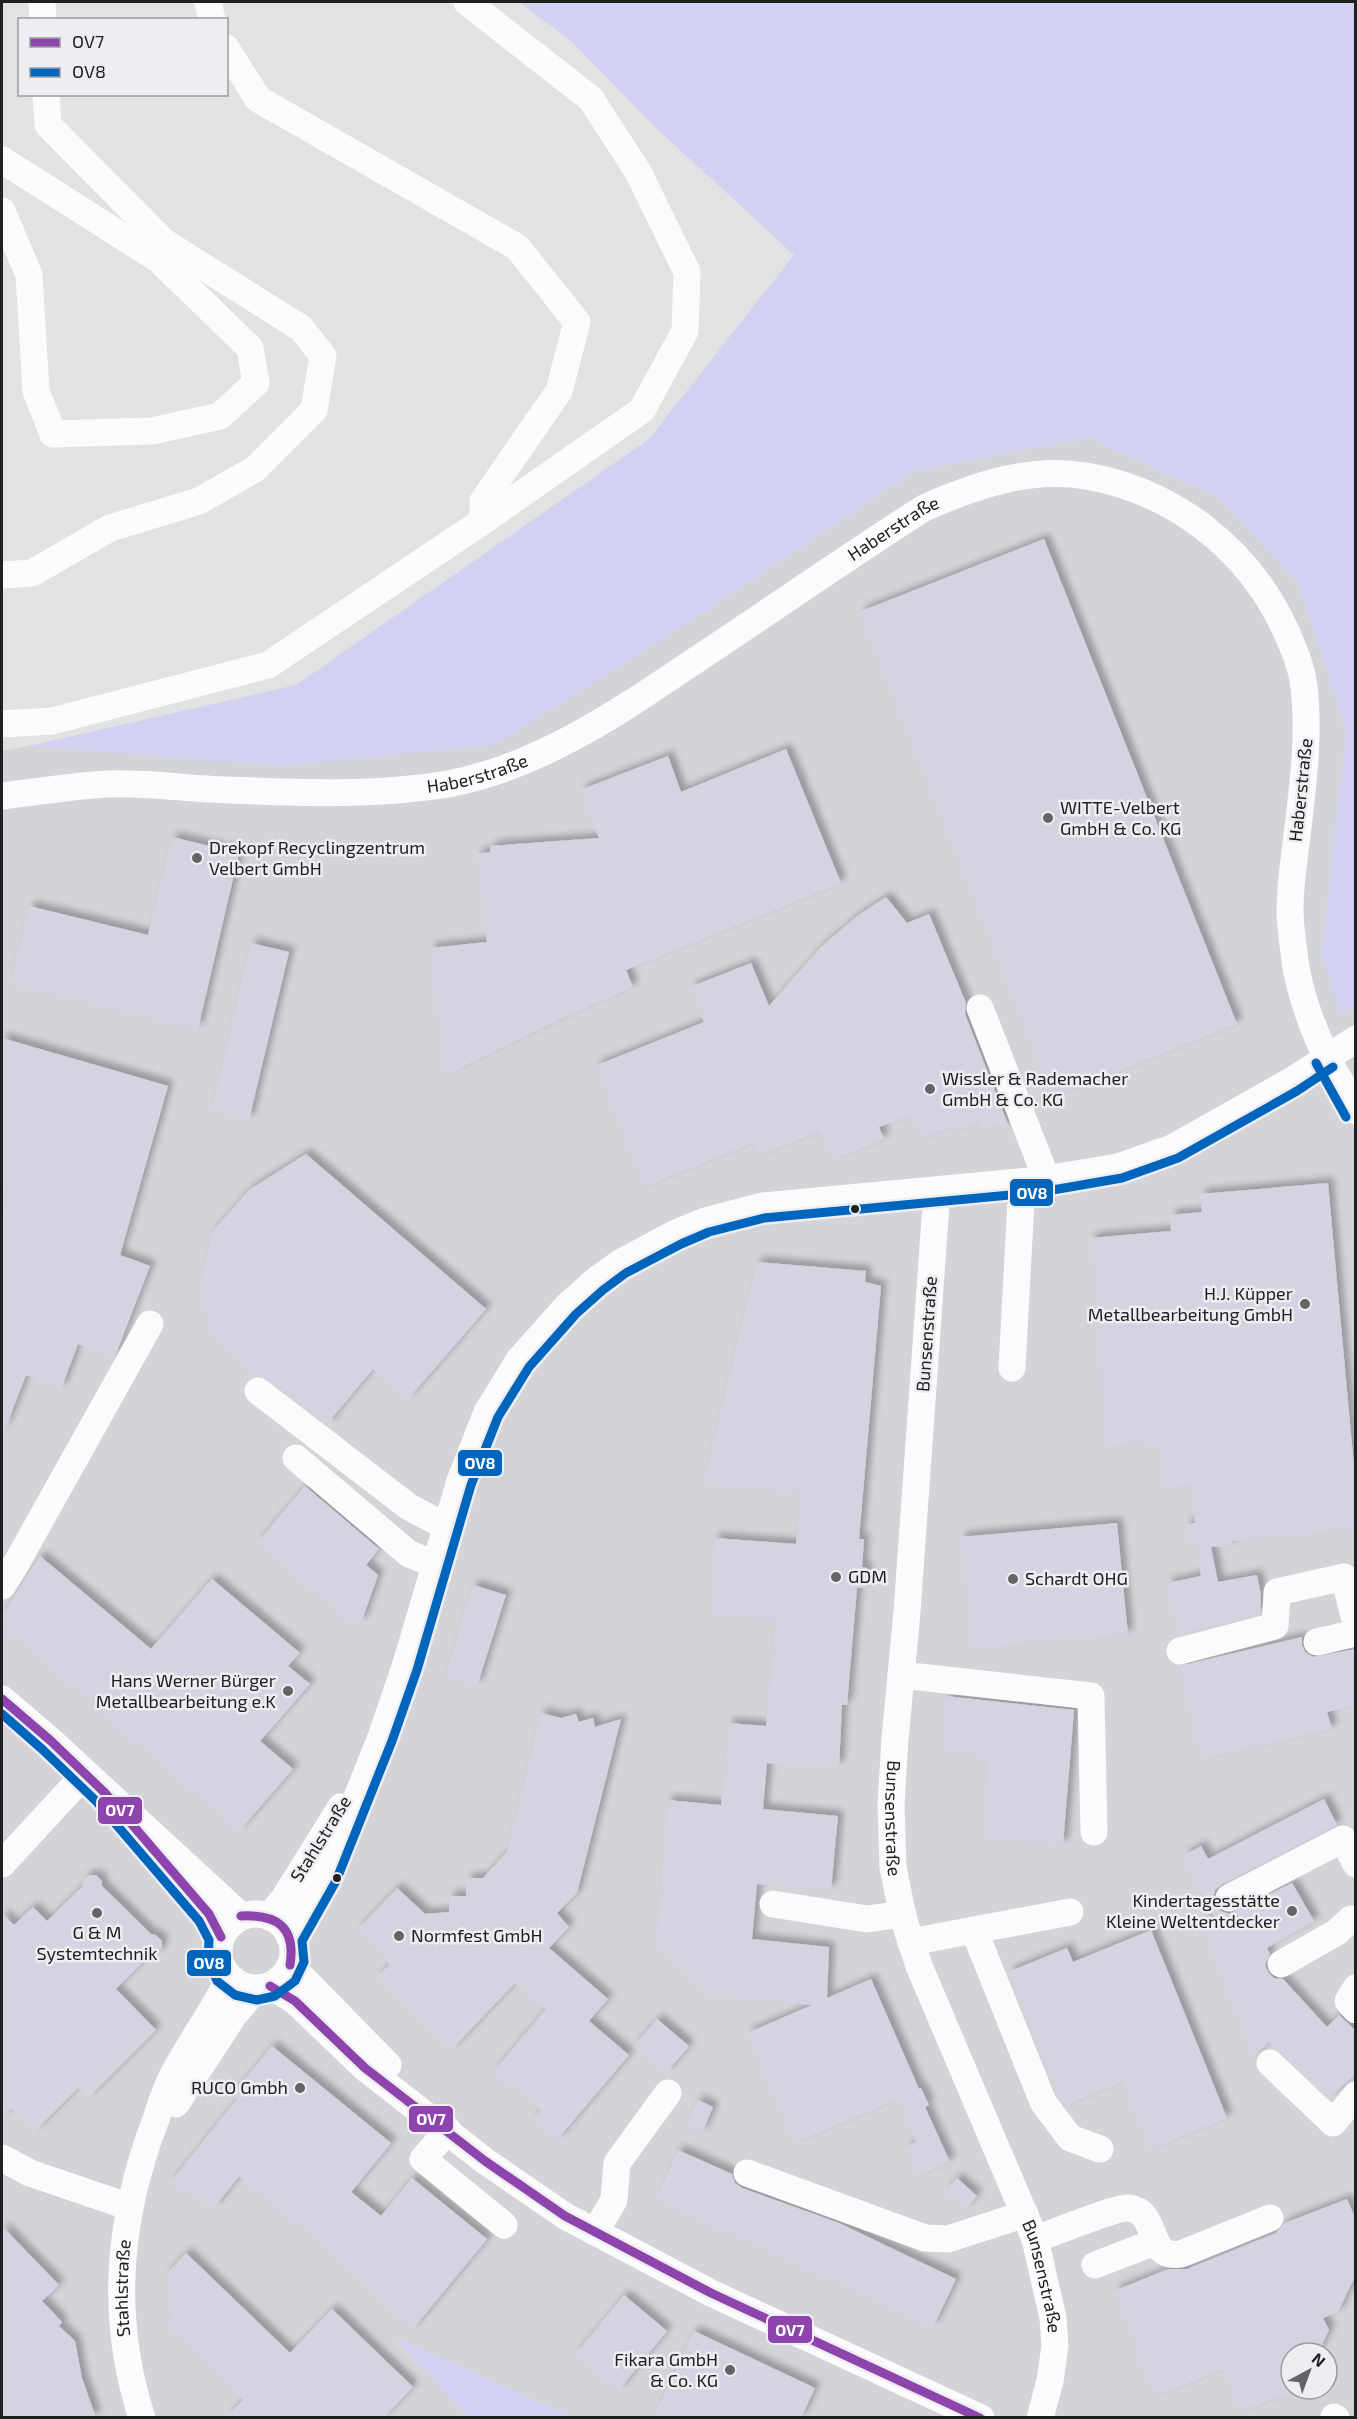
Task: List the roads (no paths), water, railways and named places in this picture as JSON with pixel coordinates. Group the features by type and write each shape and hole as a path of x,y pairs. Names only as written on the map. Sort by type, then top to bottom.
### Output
{"street":[{"path":"42,2 43,18"},
{"path":"208,2 212,18"},
{"path":"2,724 52,721 268,664 483,521 642,410 686,331 687,272 638,172 591,99 467,2"},
{"path":"228,51 258,99 517,247 577,322 559,391 483,501 483,521"},
{"path":"2,211 29,275 36,391 53,434 152,431 220,416 256,383 250,348 48,125 46,96"},
{"path":"2,160 301,328 323,356 314,410 255,469 199,501 110,528 32,573 2,575"},
{"name":"Haberstraße","path":"2,796 106,784 165,785 226,790 380,792 449,783 482,776 538,754 593,728 924,508 962,491 992,482 1023,476 1085,476 1113,483 1166,504 1209,531 1243,562 1258,580 1293,646 1304,683 1307,721 1305,770 1290,910 1296,964 1301,990 1326,1057 1356,1111"},
{"path":"980,1008 1035,1181 1012,1368"},
{"name":"Stahlstraße","path":"290,1938 325,1877 342,1839 397,1691 477,1434 498,1390 519,1360 549,1325 588,1287 620,1263 676,1233 705,1221 762,1206 1035,1181 1118,1167 1172,1148 1291,1081 1356,1039"},
{"name":"Bunsenstraße","path":"937,1190 891,1804 893,1867 903,1914 919,1966 1035,2239 1053,2318 1055,2346 1050,2381 1040,2418"},
{"path":"2,1586 150,1324"},
{"path":"258,1391 409,1507 447,1527"},
{"path":"296,1458 409,1554 435,1564"},
{"path":"1180,1651 1275,1626 1277,1592 1344,1577 1356,1624"},
{"path":"1317,1642 1356,1633"},
{"path":"901,1675 1091,1696 1094,1832"},
{"path":"2,1699 241,1916"},
{"name":"Stahlstraße","path":"269,1917 285,1897 371,1760"},
{"path":"2,1864 85,1774"},
{"path":"105,1793 209,1914 221,1937"},
{"path":"1229,1898 1343,1839 1354,1855"},
{"path":"773,1905 867,1919 903,1914"},
{"path":"911,1942 1070,1912"},
{"path":"263,1988 283,1978 294,1951 282,1924 269,1917 255,1914 241,1916 229,1925 221,1937 218,1952 229,1979 242,1986 263,1988 295,2001 365,2068 525,2189 595,2232 711,2293 981,2418"},
{"path":"1281,1964 1354,1922"},
{"path":"974,1930 1043,2102 1070,2138 1100,2149"},
{"path":"290,1965 448,2130"},
{"name":"Stahlstraße","path":"142,2418 128,2364 123,2330 123,2259 129,2207 141,2158 173,2074 216,2006 229,1979"},
{"name":"Stahlstraße","path":"141,2158 234,2015 263,1988"},
{"path":"1356,1988 1348,2001 1356,2010"},
{"path":"1270,2063 1333,2123 1356,2095"},
{"path":"595,2232 614,2200 617,2163 668,2093"},
{"path":"448,2130 423,2159 504,2225"},
{"path":"2,2158 30,2173 129,2207"},
{"path":"747,2173 925,2238 948,2240 1025,2214"},
{"path":"1035,2239 1125,2208 1135,2210 1146,2218 1155,2242 1164,2253 1171,2256 1270,2218"},
{"path":"1095,2265 1155,2242"}],"place":[{"name":"WITTE-Velbert GmbH & Co. KG","path":"1048,818"},
{"name":"Drekopf Recyclingzentrum Velbert GmbH","path":"197,858"},
{"name":"Wissler & Rademacher GmbH & Co. KG","path":"930,1089"},
{"name":"H.J. Küpper Metallbearbeitung GmbH","path":"1305,1304"},
{"name":"GDM","path":"836,1577"},
{"name":"Schardt OHG","path":"1013,1579"},
{"name":"Hans Werner Bürger Metallbearbeitung e.K","path":"288,1691"},
{"name":"Kindertagesstätte Kleine Weltentdecker","path":"1292,1911"},
{"name":"G & M Systemtechnik","path":"97,1913"},
{"name":"Normfest GmbH","path":"399,1936"},
{"name":"RUCO Gmbh","path":"300,2088"},
{"name":"Fikara GmbH & Co. KG","path":"730,2370"}]}
